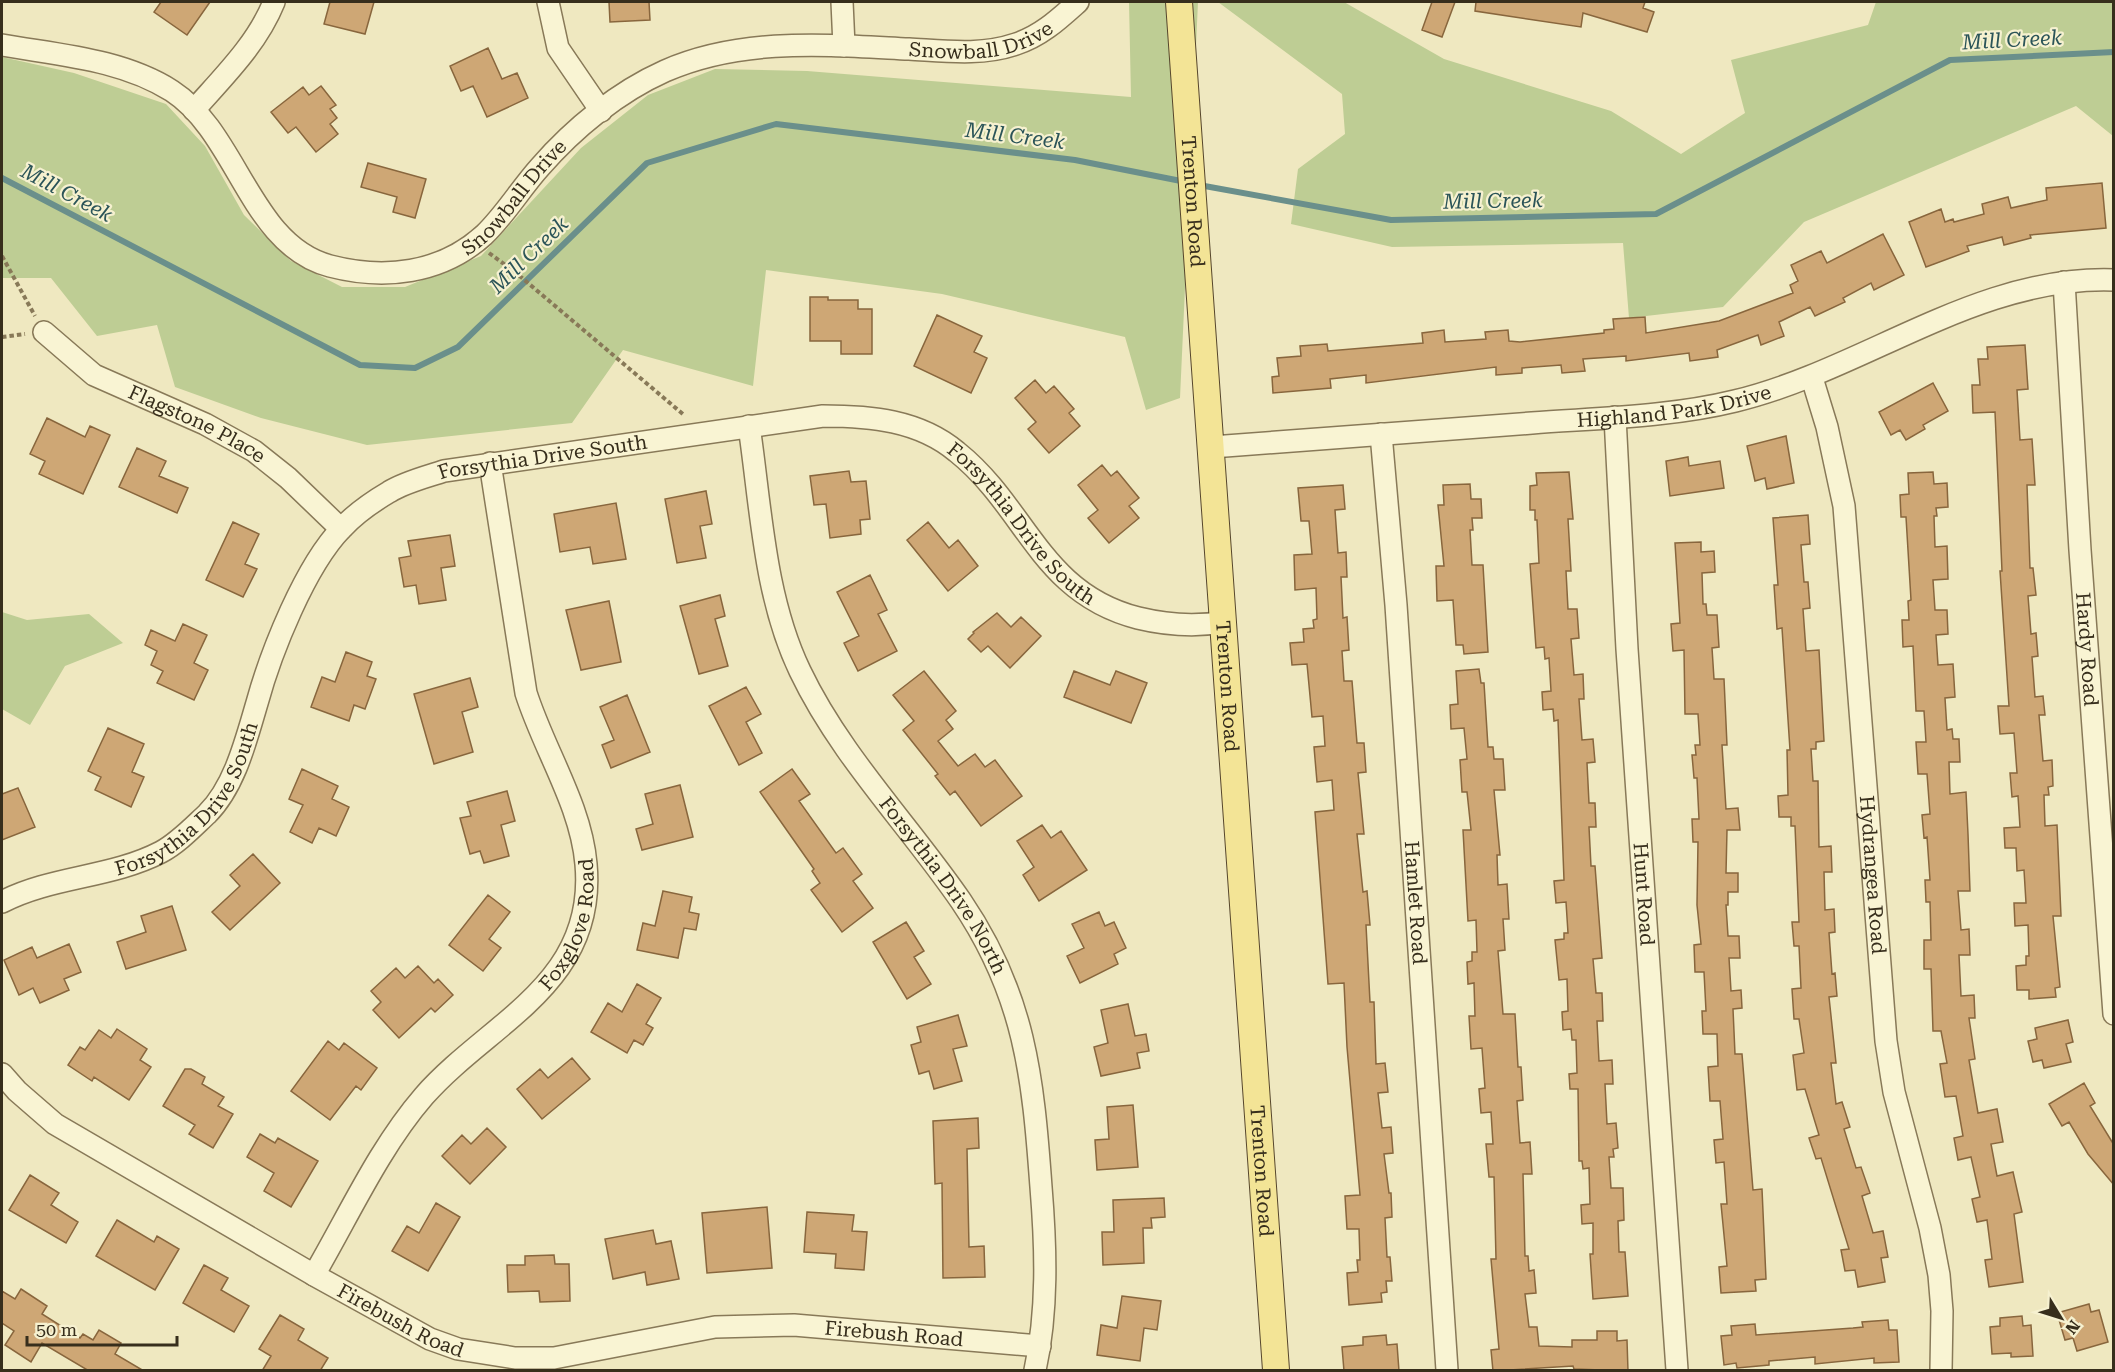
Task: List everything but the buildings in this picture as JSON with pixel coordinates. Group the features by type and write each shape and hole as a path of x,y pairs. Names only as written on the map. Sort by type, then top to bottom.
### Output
{"main road":[{"name":"Trenton Road","path":"1179,2 1276,1371"}],"street":[{"path":"194,110 245,51 264,25 274,2"},
{"path":"548,2 558,48 601,111"},
{"path":"842,2 844,46"},
{"name":"Snowball Drive","path":"2,45 102,63 136,74 171,91 208,125 233,162 256,206 280,235 308,256 327,266 390,274 416,271 452,257 474,243 486,233 542,165 581,125 624,93 666,70 711,56 749,48 818,44 983,51 1015,44 1041,33 1078,2"},
{"name":"Highland Park Drive","path":"1212,447 1615,417 1697,408 1735,401 1812,378 1963,309 2027,289 2064,282 2114,280"},
{"name":"Hardy Road","path":"2064,282 2080,550 2114,1014"},
{"name":"Flagstone Place","path":"44,332 94,375 205,424 254,451 288,478 341,529"},
{"name":"Hydrangea Road","path":"1812,378 1827,427 1844,506 1886,1041 1894,1092 1930,1228 1939,1275 1942,1311 1941,1371"},
{"name":"Forsythia Drive South","path":"2,902 42,884 111,870 162,851 208,813 219,798 242,752 259,696 289,618 313,568 341,529 360,512 397,488 444,471 823,416 861,416 894,421 932,436 956,451 976,470 1055,569 1095,603 1114,612 1154,622 1191,626 1224,622"},
{"name":"Hunt Road","path":"1615,417 1627,649 1677,1371"},
{"name":"Forsythia Drive North","path":"749,426 772,587 785,635 799,670 839,738 984,937 1011,1000 1028,1054 1035,1094 1044,1227 1044,1285 1040,1346 1035,1371"},
{"name":"Hamlet Road","path":"1381,434 1396,605 1447,1371"},
{"name":"Foxglove Road","path":"314,1275 400,1128 424,1096 530,1003 554,976 567,956 583,915 586,864 578,825 534,719 526,693 490,463"},
{"name":"Firebush Road","path":"2,1074 16,1091 55,1124 314,1275 430,1339 458,1349 515,1359 554,1358 672,1334 759,1324 794,1324 1040,1346"}],"path":[{"path":"474,243 515,272 706,433"},
{"path":"2,256 44,332"}],"green space":[{"path":"1129,2 1198,2 1180,398 1146,410 1125,337 942,294 766,270 753,386 623,350 572,423 367,445 261,418 175,387 157,325 97,336 51,278 2,278 2,57 74,73 166,104 205,146 244,215 291,261 342,287 405,287 481,256 581,148 648,95 715,69 807,71 1131,97"},
{"path":"1218,2 1344,2 1444,59 1611,111 1681,154 1745,113 1731,60 1868,25 1876,2 2113,2 2113,136 2076,106 1804,222 1723,307 1629,318 1623,243 1392,247 1291,224 1298,169 1345,134 1342,94"},
{"path":"2,612 27,620 89,614 123,643 65,666 30,725 2,709"}],"waterway":[{"name":"Mill Creek","path":"1199,185 1391,220 1656,214 1950,60 2114,52"},
{"name":"Mill Creek","path":"2,178 360,365 415,368 458,347 647,163 776,124 1075,160 1186,182"}]}
